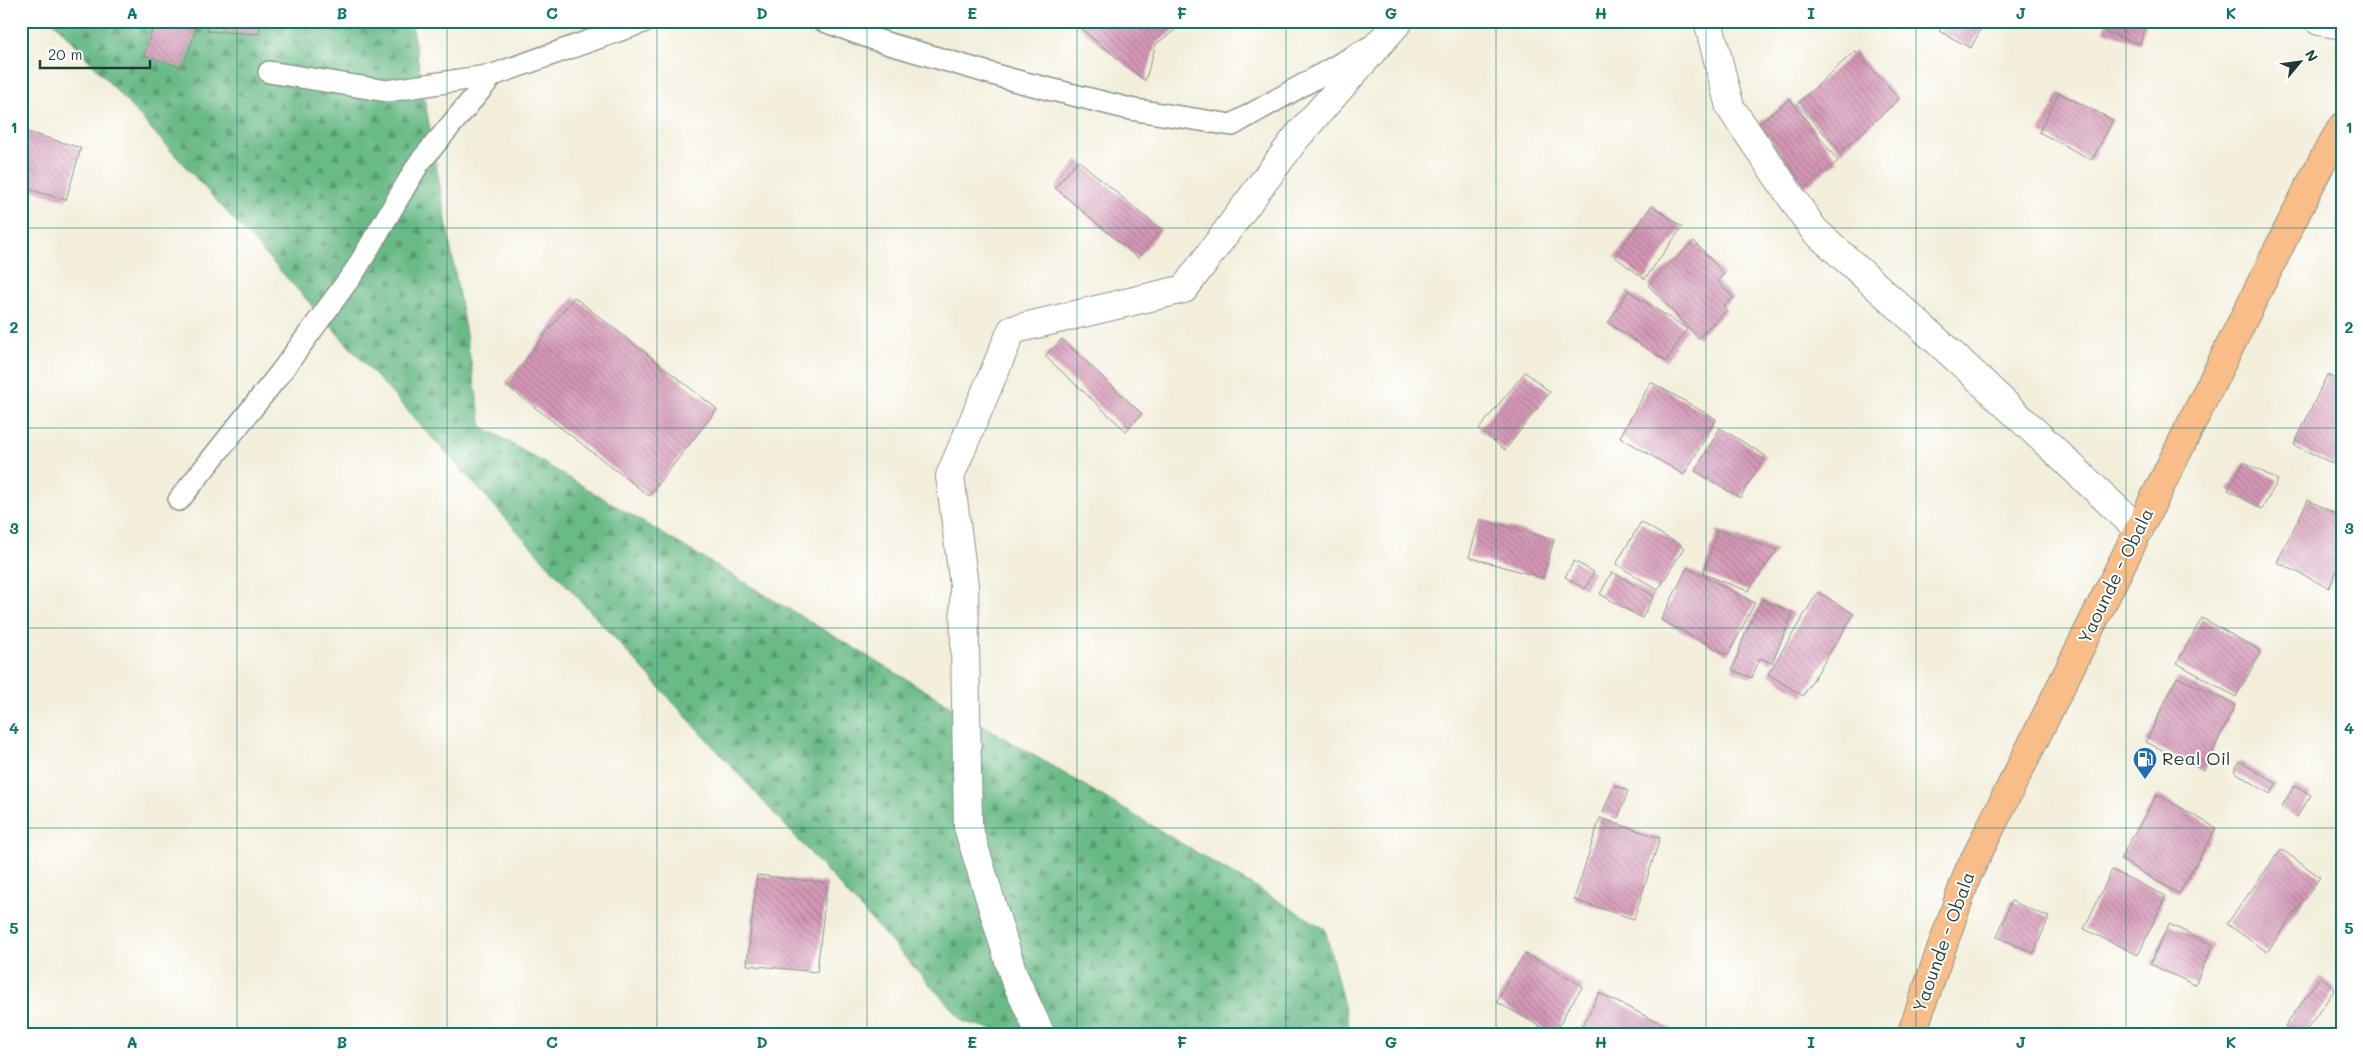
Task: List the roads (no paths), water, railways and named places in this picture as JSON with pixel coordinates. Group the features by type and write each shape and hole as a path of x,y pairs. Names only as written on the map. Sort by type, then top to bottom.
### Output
{"highway":[{"name":"Yaounde - Obala","path":"1912,1035 1968,873 2318,169 2342,127"}],"street":[{"path":"1708,21 1730,107 1814,230 1966,367 2139,530"},
{"path":"2319,21 2342,25"},
{"path":"1041,1035 1014,977 968,827 964,586 950,476 1012,330 1184,289 1296,138 1393,29"}],"lane":[{"path":"269,72 387,91 493,75 646,21"},
{"path":"824,21 873,31 1013,80 1130,108 1232,125 1393,29"},
{"path":"179,500 281,372 355,271 419,163 493,75"}],"place":[{"name":"Real Oil","path":"2145,780"}]}
